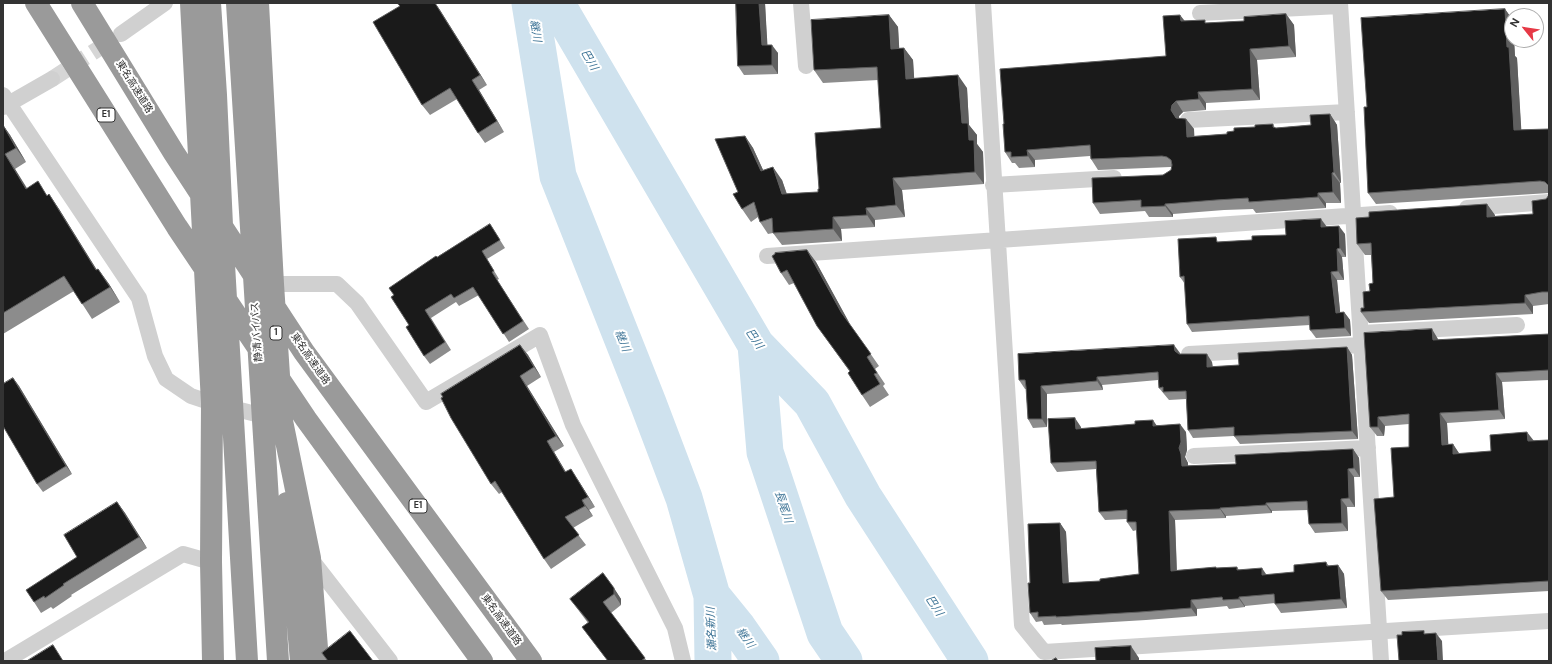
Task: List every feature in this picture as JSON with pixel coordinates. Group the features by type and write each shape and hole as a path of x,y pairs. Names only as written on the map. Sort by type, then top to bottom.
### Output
{"highway":[{"name":"E1","path":"36,3 177,227 306,419 482,661"},
{"name":"東名高速道路","path":"82,3 174,153 304,352 531,661"},
{"path":"191,3 212,403 211,562 213,661"},
{"path":"210,3 247,661"},
{"name":"静清バイパス","path":"237,3 278,661"},
{"name":"1","path":"258,3 282,421 310,558 318,661"},
{"path":"223,247 223,592 226,661"},
{"name":"1","path":"252,254 282,455 301,661"}],"street":[{"path":"121,34 165,3"},
{"path":"801,3 806,66"},
{"path":"983,3 993,185 1022,625 1044,652 1549,621"},
{"path":"1200,13 1340,4 1381,661"},
{"path":"52,80 5,102 139,298 155,356 166,379 191,396 282,421"},
{"path":"1188,120 1347,112"},
{"path":"993,185 1132,178"},
{"path":"1455,208 1549,202"},
{"path":"767,256 997,239 1408,212"},
{"path":"273,284 337,284 357,303 426,402 540,335 573,425 675,628 682,661"},
{"path":"1188,354 1517,325"},
{"path":"1194,456 1368,448"},
{"path":"5,661 183,554 211,562"},
{"path":"310,558 390,661"}],"building":[{"path":"435,3 480,75 472,80 497,121 478,133 450,88 422,105 373,22 400,6 398,4"},
{"path":"736,3 759,3 762,45 772,45 772,65 738,66"},
{"path":"1504,9 1504,48 1509,48 1514,130 1549,129 1549,186 1545,182 1540,181 1368,193 1364,107 1367,107 1361,18"},
{"path":"1286,14 1289,46 1250,49 1252,89 1198,92 1199,99 1176,101 1172,105 1171,110 1176,118 1186,119 1187,137 1227,134 1227,132 1234,131 1234,128 1255,127 1255,125 1273,124 1273,127 1276,128 1311,125 1310,115 1330,114 1334,172 1332,173 1333,192 1318,193 1318,197 1249,202 1248,198 1165,204 1165,206 1141,207 1141,200 1093,203 1092,178 1163,175 1171,170 1171,160 1162,156 1091,159 1090,145 1027,150 1028,156 1011,157 1011,152 1005,152 1000,69 1166,56 1163,16 1180,15 1181,21 1205,20 1205,23 1244,21 1244,17"},
{"path":"889,15 891,49 904,48 906,79 958,75 962,123 968,123 969,140 974,140 975,172 893,178 896,205 866,208 867,215 833,217 833,229 773,233 772,218 760,222 754,202 742,209 733,194 738,192 715,139 745,136 761,171 773,167 782,194 818,192 815,133 881,128 877,67 814,70 811,20"},
{"path":"3,125 16,148 5,154 26,189 38,181 47,196 49,194 96,270 98,269 110,287 82,304 64,276 3,313"},
{"path":"1549,195 1549,292 1525,295 1525,303 1361,312 1361,308 1364,308 1363,292 1370,291 1369,284 1373,283 1371,243 1357,244 1356,218 1369,217 1369,212 1487,204 1487,217 1533,214 1532,201 1546,199"},
{"path":"1321,219 1321,227 1339,226 1340,248 1337,249 1338,271 1331,272 1336,313 1344,312 1345,328 1310,330 1309,316 1187,324 1184,276 1180,277 1178,239 1216,237 1217,242 1252,240 1252,236 1286,235 1285,221"},
{"path":"490,224 500,240 482,251 494,271 492,272 523,321 503,334 473,287 454,298 451,294 425,310 445,342 424,356 406,327 409,325 391,297 394,295 389,288 436,256 437,257"},
{"path":"807,250 841,312 871,354 867,357 877,373 874,374 880,384 862,395 848,373 850,371 817,326 787,270 781,273 772,256 775,253"},
{"path":"1432,329 1433,340 1549,334 1549,370 1496,373 1499,410 1440,413 1442,445 1453,444 1453,454 1491,451 1490,435 1527,432 1528,441 1549,440 1549,581 1381,591 1374,499 1394,497 1391,448 1409,447 1409,414 1378,417 1378,427 1370,427 1364,333"},
{"path":"520,345 534,367 520,376 556,436 547,441 565,472 571,469 588,497 582,500 585,506 565,517 579,535 544,559 495,481 491,484 451,418 441,398 443,397 441,394"},
{"path":"1174,345 1175,351 1179,354 1207,354 1207,367 1239,365 1238,353 1347,347 1352,431 1234,436 1234,427 1188,430 1186,391 1163,392 1163,387 1159,388 1158,372 1097,377 1097,381 1041,386 1042,419 1028,419 1025,380 1019,380 1018,354"},
{"path":"13,378 66,466 37,484 3,426 3,384"},
{"path":"1075,418 1076,429 1135,424 1135,421 1153,420 1153,426 1180,424 1181,442 1179,448 1182,466 1236,464 1235,455 1353,449 1354,468 1348,469 1349,498 1341,499 1342,523 1309,524 1307,501 1266,503 1266,505 1220,509 1169,511 1171,571 1216,567 1237,567 1237,570 1262,568 1262,575 1294,572 1294,565 1326,562 1327,566 1338,565 1341,599 1275,604 1274,594 1239,597 1239,599 1223,600 1222,597 1191,600 1191,608 1140,612 1056,617 1038,617 1038,612 1030,613 1028,583 1030,583 1028,524 1060,523 1063,583 1100,581 1100,579 1139,574 1136,522 1127,522 1127,510 1099,512 1096,461 1051,463 1048,419"},
{"path":"117,502 139,537 63,584 64,585 45,598 44,596 34,602 26,590 77,557 64,535"},
{"path":"603,573 614,588 614,594 603,602 645,658 641,661 608,661 582,627 589,622 570,599"},
{"path":"350,631 373,661 328,661 322,653"},
{"path":"1424,631 1424,634 1436,633 1438,661 1399,661 1397,635 1402,635 1402,632"},
{"path":"53,645 63,661 27,661"},
{"path":"1131,646 1131,661 1096,661 1095,648"},
{"path":"1056,658 1058,661 1051,661"}],"waterway":[{"name":"継川","path":"530,3 558,176 684,498 712,596 738,628 761,661"},
{"name":"巴川","path":"556,3 756,345 812,403 863,496 970,661"},
{"name":"長尾川","path":"756,345 765,452 825,633 844,661"},
{"name":"瀬名新川","path":"712,596 713,661"}],"tunnel":[{"path":"52,79 115,38"}]}
